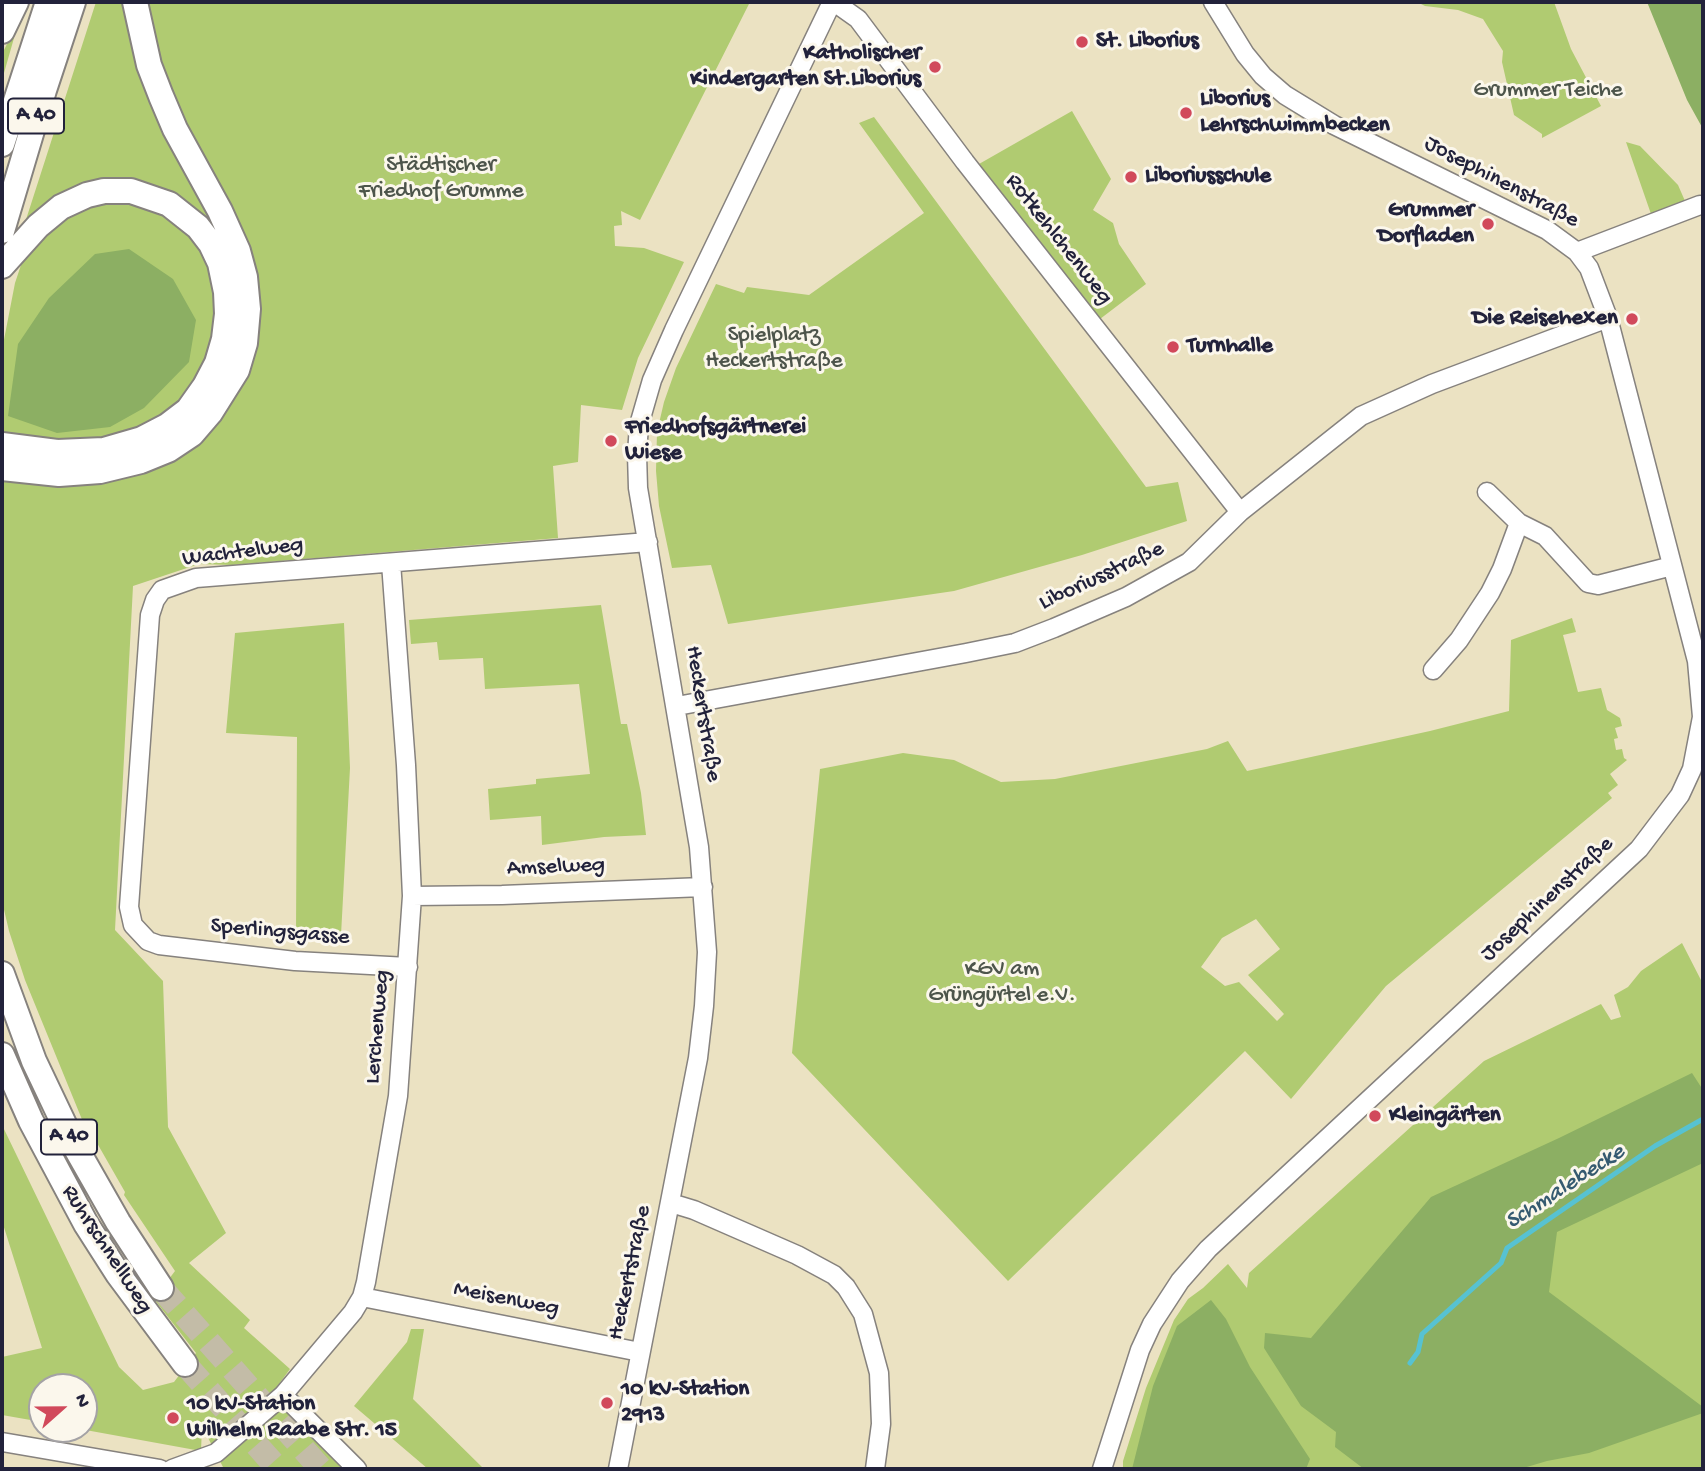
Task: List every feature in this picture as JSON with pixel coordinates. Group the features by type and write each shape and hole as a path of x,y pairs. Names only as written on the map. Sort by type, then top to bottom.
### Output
{"highway":[{"path":"2,31 16,2"},
{"name":"A 40","path":"2,144 48,2"},
{"name":"A 40","path":"2,231 73,2"},
{"path":"7,457 59,474 100,471 141,461 167,450 192,433 210,413 237,370 245,343 248,309 245,277 237,251 161,96 149,65 135,2"},
{"path":"2,266 38,226 61,207 87,195 104,191 131,191 169,204 198,227 211,244 220,263 226,292 226,327 217,363 188,410 167,426 142,439 104,450 7,457"},
{"name":"Ruhrschnellweg","path":"2,974 34,1062 73,1143 118,1222 161,1288"},
{"name":"Ruhrschnellweg","path":"2,1055 31,1121 86,1224 125,1284 185,1364"}],"street":[{"name":"Rotkehlchenweg","path":"833,2 858,19 965,162 1240,512"},
{"name":"Heckertstraße","path":"618,1469 698,1058 707,952 699,847 638,488 637,454 644,403 696,284 833,2"},
{"name":"Josephinenstraße","path":"1102,1469 1140,1350 1152,1324 1180,1281 1218,1240 1639,849 1697,773 1702,717 1697,661 1608,318 1597,284 1577,252 1547,230 1334,125 1285,95 1263,76 1245,54 1213,2"},
{"name":"Josephinenstraße","path":"1577,252 1700,205"},
{"name":"Liboriusstraße","path":"677,706 1015,643 1113,602 1164,578 1189,562 1240,512 1361,416 1432,384 1608,318"},
{"path":"1487,492 1519,523 1545,536 1588,583 1598,585 1672,566"},
{"path":"1433,670 1459,639 1490,593 1519,523"},
{"name":"Wachtelweg","path":"148,942 133,925 129,906 150,615 162,590 196,578 648,542"},
{"name":"Lerchenweg","path":"216,1461 231,1440 284,1395 353,1312 362,1297 395,1123 412,895 406,765 391,563"},
{"name":"Amselweg","path":"412,895 502,895 703,887"},
{"name":"Sperlingsgasse","path":"148,942 284,960 408,967"},
{"path":"671,1203 694,1210 797,1255 834,1275 851,1293 863,1314 880,1373 881,1424 875,1469"},
{"name":"Meisenweg","path":"362,1297 640,1352"},
{"path":"284,1395 357,1469"},
{"path":"2,1442 160,1469"},
{"path":"172,1469 216,1461"}],"green space":[{"path":"96,2 127,2 218,228 214,231 134,184 22,232"},
{"name":"Städtischer Friedhof Grumme","path":"144,2 750,2 640,220 621,211 622,225 614,226 615,246 644,248 684,262 638,358 622,410 581,405 578,462 553,466 558,538 232,565 199,564 133,586 115,930 163,981 168,1127 226,1233 189,1263 250,1320 244,1328 290,1369 276,1388 351,1469 224,1469 202,1426 201,1451 98,1432 98,1373 28,1373 28,1420 2,1415 2,1357 42,1348 2,1221 2,1125 119,1367 143,1390 174,1382 196,1353 154,1299 175,1271 124,1195 125,1192 97,1143 92,1144 25,980 2,901 2,350 21,265 31,249 56,222 100,201 124,200 160,211 195,236 217,281 216,336 192,390 96,481 255,339 167,91"},
{"name":"Grummer Teiche","path":"1417,2 1554,2 1571,49 1601,106 1542,138 1542,134 1514,115 1502,62 1503,51 1483,19 1458,10 1425,6"},
{"path":"1647,2 1703,2 1703,129 1687,100"},
{"path":"11,36 14,38 2,80 2,54"},
{"path":"1072,111 1111,179 1093,210 1113,223 1119,244 1146,284 1100,319 979,164"},
{"name":"Spielplatz Heckertstraße","path":"874,117 1146,487 1178,482 1187,521 1082,555 954,591 728,624 711,565 672,568 659,506 656,471 657,432 664,402 676,368 716,284 744,293 747,287 809,295 924,213 859,123"},
{"path":"1626,142 1640,146 1678,185 1685,201 1651,214"},
{"path":"129,249 173,279 196,320 189,362 144,408 110,427 57,433 8,416 18,344 49,298 95,254"},
{"path":"601,605 621,724 627,724 641,793 646,835 542,845 541,816 490,820 488,789 536,784 536,779 590,774 579,684 485,689 483,658 439,660 437,642 411,644 409,620"},
{"name":"KGV am Grüngürtel e.V.","path":"1572,618 1576,632 1563,635 1578,692 1601,688 1607,710 1620,718 1622,726 1615,728 1618,738 1614,739 1616,750 1622,749 1627,760 1610,774 1618,785 1608,793 1612,798 1386,986 1291,1099 1245,1051 1008,1281 792,1053 820,769 903,753 954,760 1001,782 1055,779 1207,749 1228,741 1247,771 1509,711 1511,640","holes":["1256,919 1280,949 1248,975 1284,1014 1277,1021 1239,982 1225,986 1201,967 1222,938"]},
{"path":"344,623 350,768 341,935 296,933 297,737 226,733 235,633"},
{"path":"1682,943 1703,984 1703,1469 1123,1469 1123,1461 1146,1388 1174,1320 1188,1299 1228,1264 1247,1288 1249,1273 1484,1061 1601,1004 1611,1020 1621,1017 1614,995 1628,987 1641,971"},
{"path":"1692,1073 1703,1090 1703,1163 1557,1232 1549,1292 1703,1407 1703,1413 1589,1453 1520,1469 1364,1469 1335,1447 1336,1432 1301,1406 1264,1348 1265,1333 1311,1338 1431,1197"},
{"path":"1211,1300 1226,1319 1250,1367 1310,1459 1306,1469 1132,1469 1153,1386 1177,1326"},
{"path":"411,1329 424,1329 413,1399 484,1469 428,1469 354,1406 407,1342"}],"waterway":[{"name":"Schmalebecke","path":"1410,1363 1418,1352 1422,1334 1501,1263 1507,1248 1655,1146 1703,1119"}],"tunnel":[{"path":"161,1288 321,1469"},
{"path":"185,1364 278,1469"}],"place":[{"name":"St. Liborius","path":"1082,42"},
{"name":"Katholischer Kindergarten St.Liborius","path":"935,67"},
{"name":"Liborius Lehrschwimmbecken","path":"1186,113"},
{"name":"Liboriusschule","path":"1131,177"},
{"name":"Grummer Dorfladen","path":"1488,224"},
{"name":"Die Reisehexen","path":"1632,319"},
{"name":"Turnhalle","path":"1173,347"},
{"name":"Friedhofsgärtnerei Wiese","path":"611,441"},
{"name":"Kleingärten","path":"1375,1116"},
{"name":"10 kV-Station 2913","path":"607,1403"},
{"name":"10 kV-Station Wilhelm Raabe Str. 15","path":"173,1418"}]}
